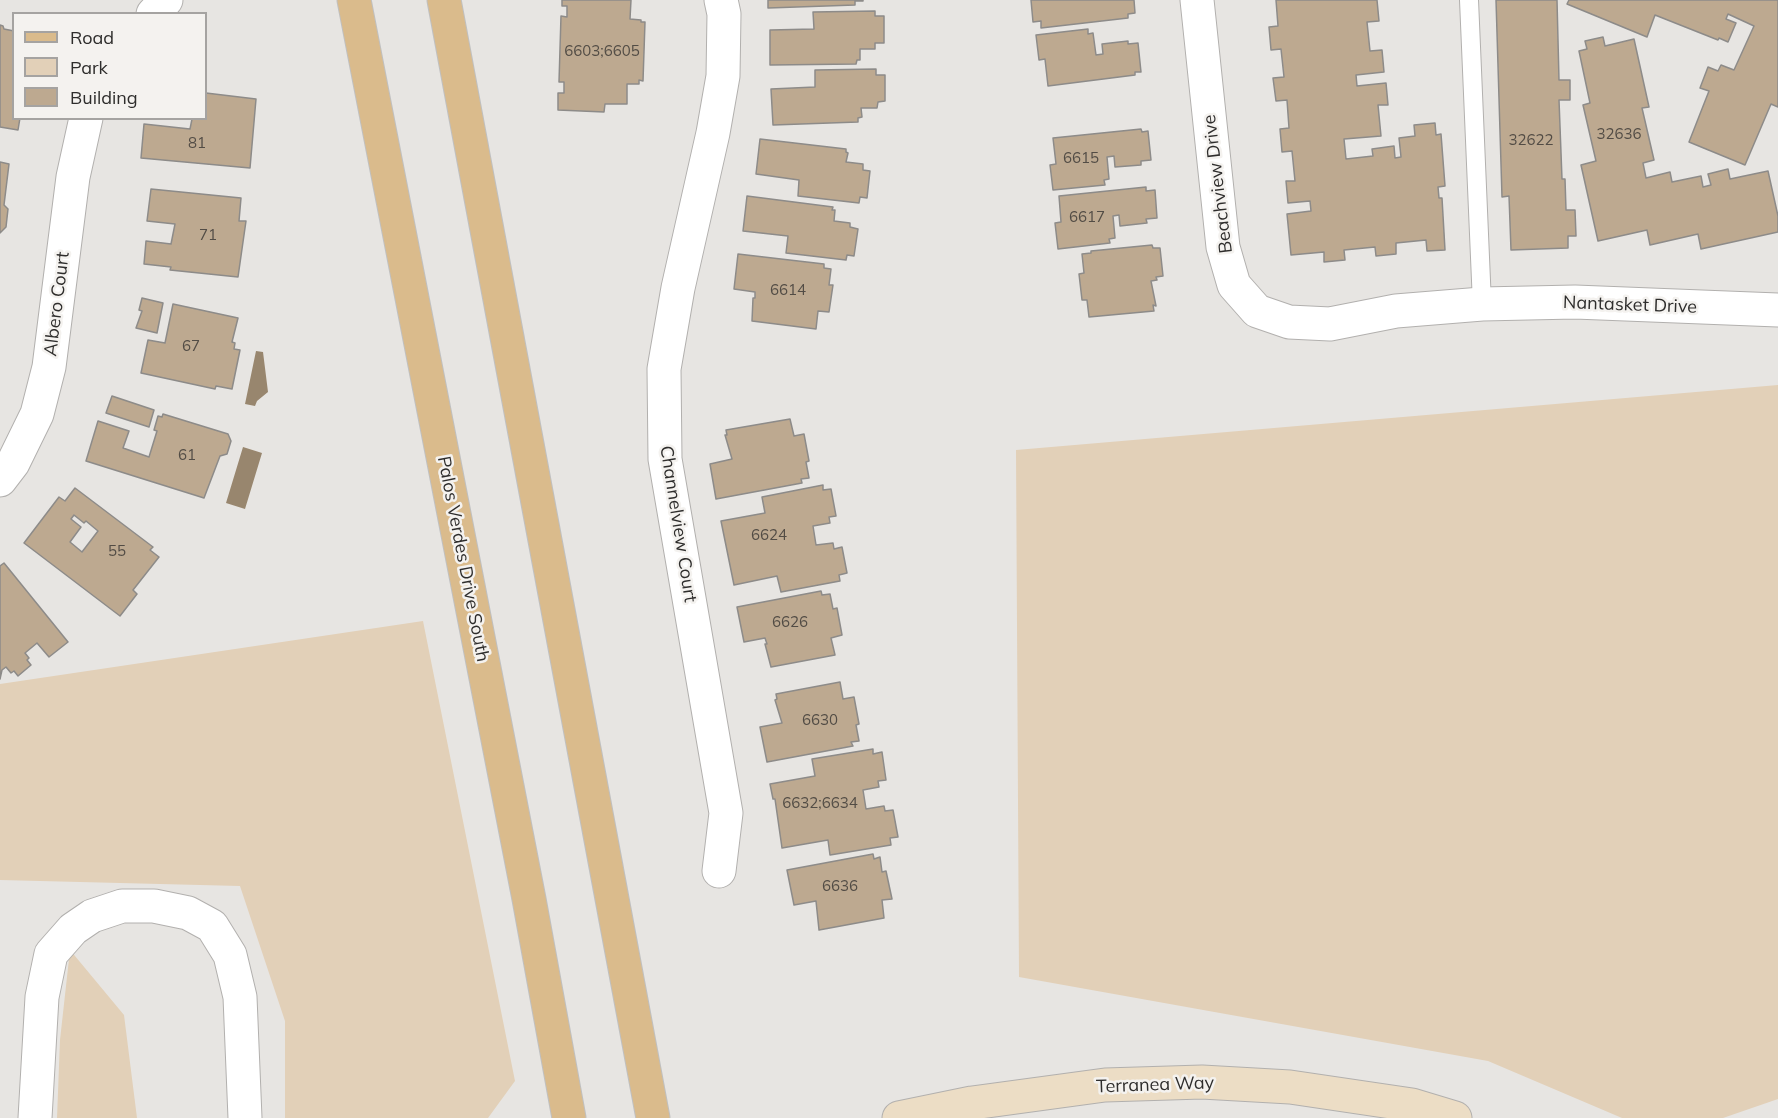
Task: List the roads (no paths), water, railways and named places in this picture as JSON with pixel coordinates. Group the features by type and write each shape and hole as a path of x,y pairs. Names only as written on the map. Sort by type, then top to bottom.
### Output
{"main road":[{"name":"Palos Verdes Drive South","path":"354,0 529,899 569,1118"},
{"path":"444,0 653,1118"}],"street":[{"path":"155,12 166,0"},
{"name":"Channelview Court","path":"719,872 726,813 665,459 664,369 678,288 713,133 723,76 724,14 721,0"},
{"name":"Beachview Drive","path":"1197,0 1223,247 1234,285 1257,311 1289,322 1330,324 1396,311 1482,304"},
{"name":"Albero Court","path":"0,480 13,463 37,414 49,367 73,177 86,120"},
{"name":"Nantasket Drive","path":"1482,304 1575,302 1778,310"},
{"path":"35,1118 42,997 51,954 73,929 92,916 122,906 154,906 188,913 212,926 230,955 240,998 245,1118"},
{"name":"Terranea Way","path":"899,1118 972,1103 1106,1085 1202,1082 1290,1087 1455,1118"}],"lane":[{"path":"1469,0 1482,304"}]}
